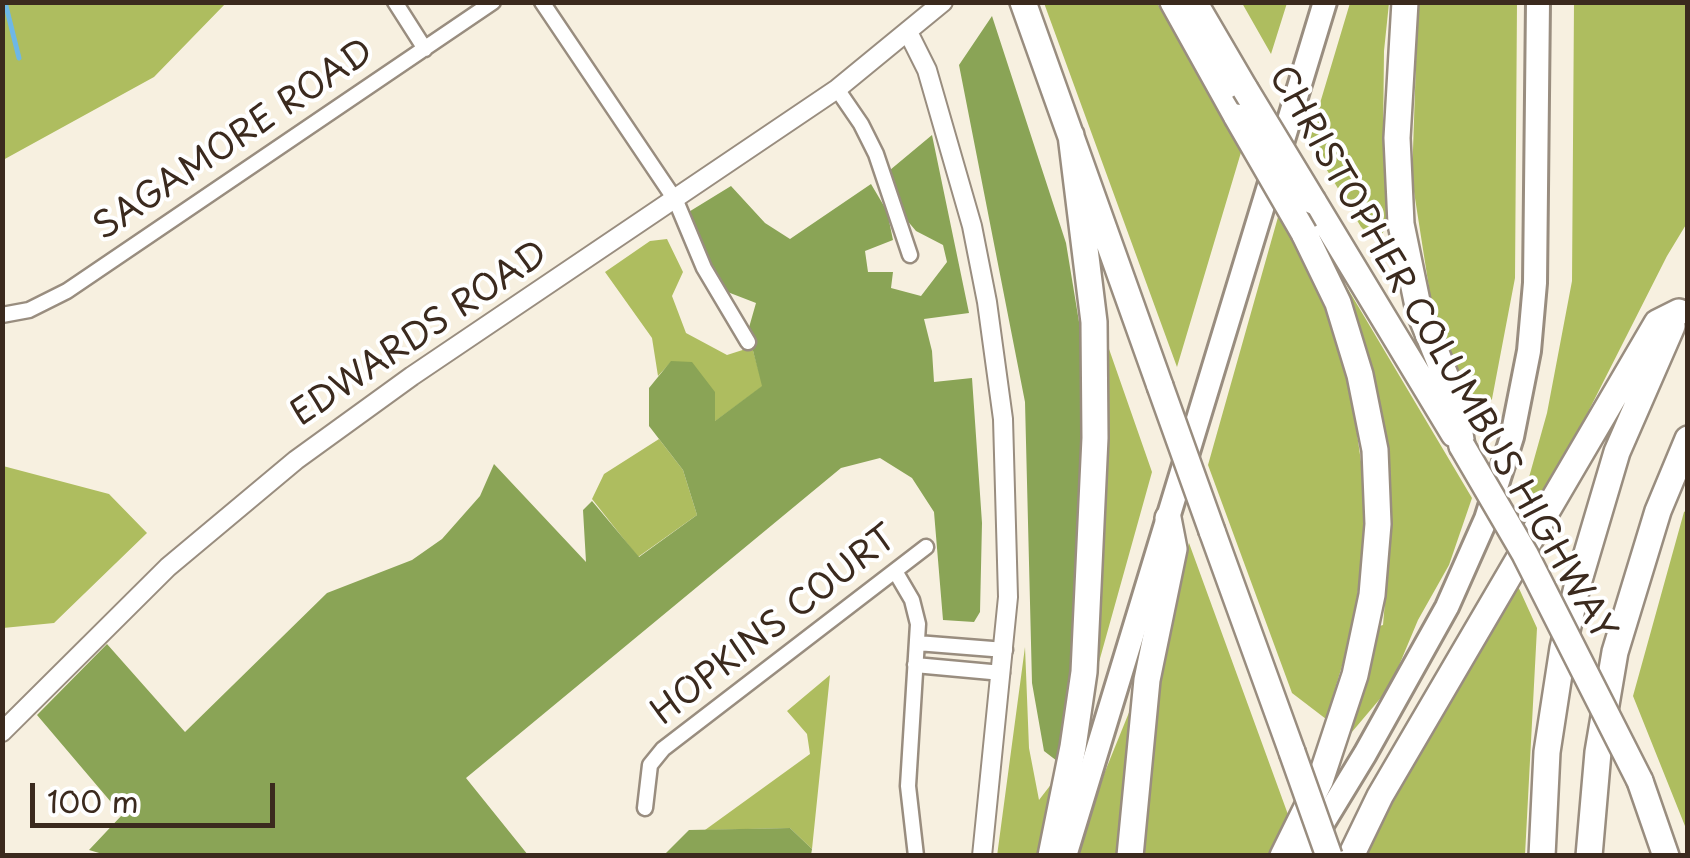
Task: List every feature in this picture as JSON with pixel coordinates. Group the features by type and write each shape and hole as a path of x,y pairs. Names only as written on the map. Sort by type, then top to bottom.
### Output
{"highway":[{"path":"1024,2 1329,856"},
{"path":"1173,2 1304,233 1338,303 1360,375 1375,450 1378,524 1372,594 1355,675 1320,780 1283,856"},
{"name":"CHRISTOPHER COLUMBUS HIGHWAY","path":"1194,2 1544,588 1640,781 1666,856"},
{"path":"1065,856 1325,2"},
{"path":"1404,2 1397,138 1401,224 1416,300 1430,345 1454,397 1462,446"},
{"path":"1303,856 1447,606 1486,520 1512,437 1529,351 1536,284 1538,2"},
{"path":"1051,856 1084,672 1095,438 1094,322 1071,135"},
{"path":"1351,856 1380,796 1656,323 1683,305"},
{"path":"1542,856 1546,752 1577,587 1617,452 1683,305"},
{"path":"1589,856 1598,752 1616,652 1658,512 1688,439"},
{"path":"1130,856 1147,680 1174,549 1168,518"}],"street":[{"path":"395,2 425,49"},
{"name":"SAGAMORE ROAD","path":"2,315 30,310 67,291 493,2"},
{"path":"542,2 676,200 704,268 748,342"},
{"name":"EDWARDS ROAD","path":"2,732 168,567 296,460 412,376 837,89 944,2"},
{"path":"908,32 922,56 940,108 972,226 988,302 1007,463 1005,650 982,856"},
{"path":"837,89 862,124 876,154 910,255"},
{"name":"HOPKINS COURT","path":"645,808 650,765 663,749 926,547"},
{"path":"895,571 916,610 908,786 916,856"},
{"path":"917,643 1005,650"},
{"path":"914,665 1002,672"}],"green space":[{"path":"3,2 226,3 154,77 3,160"},
{"path":"1044,3 1157,3 1242,149 1177,367"},
{"path":"1242,3 1287,3 1271,54"},
{"path":"1350,3 1389,3 1383,140 1387,223 1382,235 1370,236 1361,227 1309,140"},
{"path":"1418,3 1517,3 1515,278 1492,399 1481,414 1459,379 1432,307 1412,179"},
{"path":"1574,3 1687,3 1687,223 1586,416 1535,503 1526,488 1547,413 1572,281"},
{"path":"992,16 1066,243 1082,340 1072,666 1057,761 1044,751 1032,683 1025,402 959,65"},
{"path":"932,135 969,313 924,319 934,382 972,378 982,523 980,612 974,622 943,620 934,512 912,478 880,458 841,468 466,778 528,855 106,855 89,850 122,815 37,715 107,644 185,732 327,593 412,560 442,539 480,496 494,464 586,562 583,510 592,501 639,557 697,515 683,470 649,426 649,388 671,361 692,362 715,392 715,421 762,386 748,331 756,303 712,286 687,213 731,186 765,223 790,239 871,184 887,211 893,240 865,251 868,272 893,272 891,288 921,296 947,262 943,245 916,231 900,212 890,170"},
{"path":"1280,210 1319,288 1335,332 1349,377 1363,476 1363,557 1351,636 1326,719 1292,693 1208,465"},
{"path":"667,239 683,272 672,296 686,333 727,355 752,347 763,386 714,422 671,362 658,376 652,338 605,272 650,241"},
{"path":"1336,269 1472,498 1449,565 1418,620 1390,687 1346,739 1376,627 1383,625 1391,486 1388,441 1382,441"},
{"path":"1109,349 1152,472 1099,662"},
{"path":"659,439 683,470 697,515 638,557 592,499 604,474"},
{"path":"3,466 109,494 147,533 54,623 3,628"},
{"path":"1687,510 1687,831 1633,696"},
{"path":"1189,543 1290,820 1272,855 1142,856 1145,778 1167,630"},
{"path":"1517,584 1537,628 1525,855 1357,856"},
{"path":"1025,647 1029,748 1039,800 1059,774 1042,855 997,856"},
{"path":"830,675 812,849 790,828 705,830 810,754 807,734 787,711"},
{"path":"1130,710 1133,711 1119,855 1078,856 1104,774"},
{"path":"790,828 812,849 811,855 664,855 689,830"}],"waterway":[{"path":"5,2 19,58"}]}
